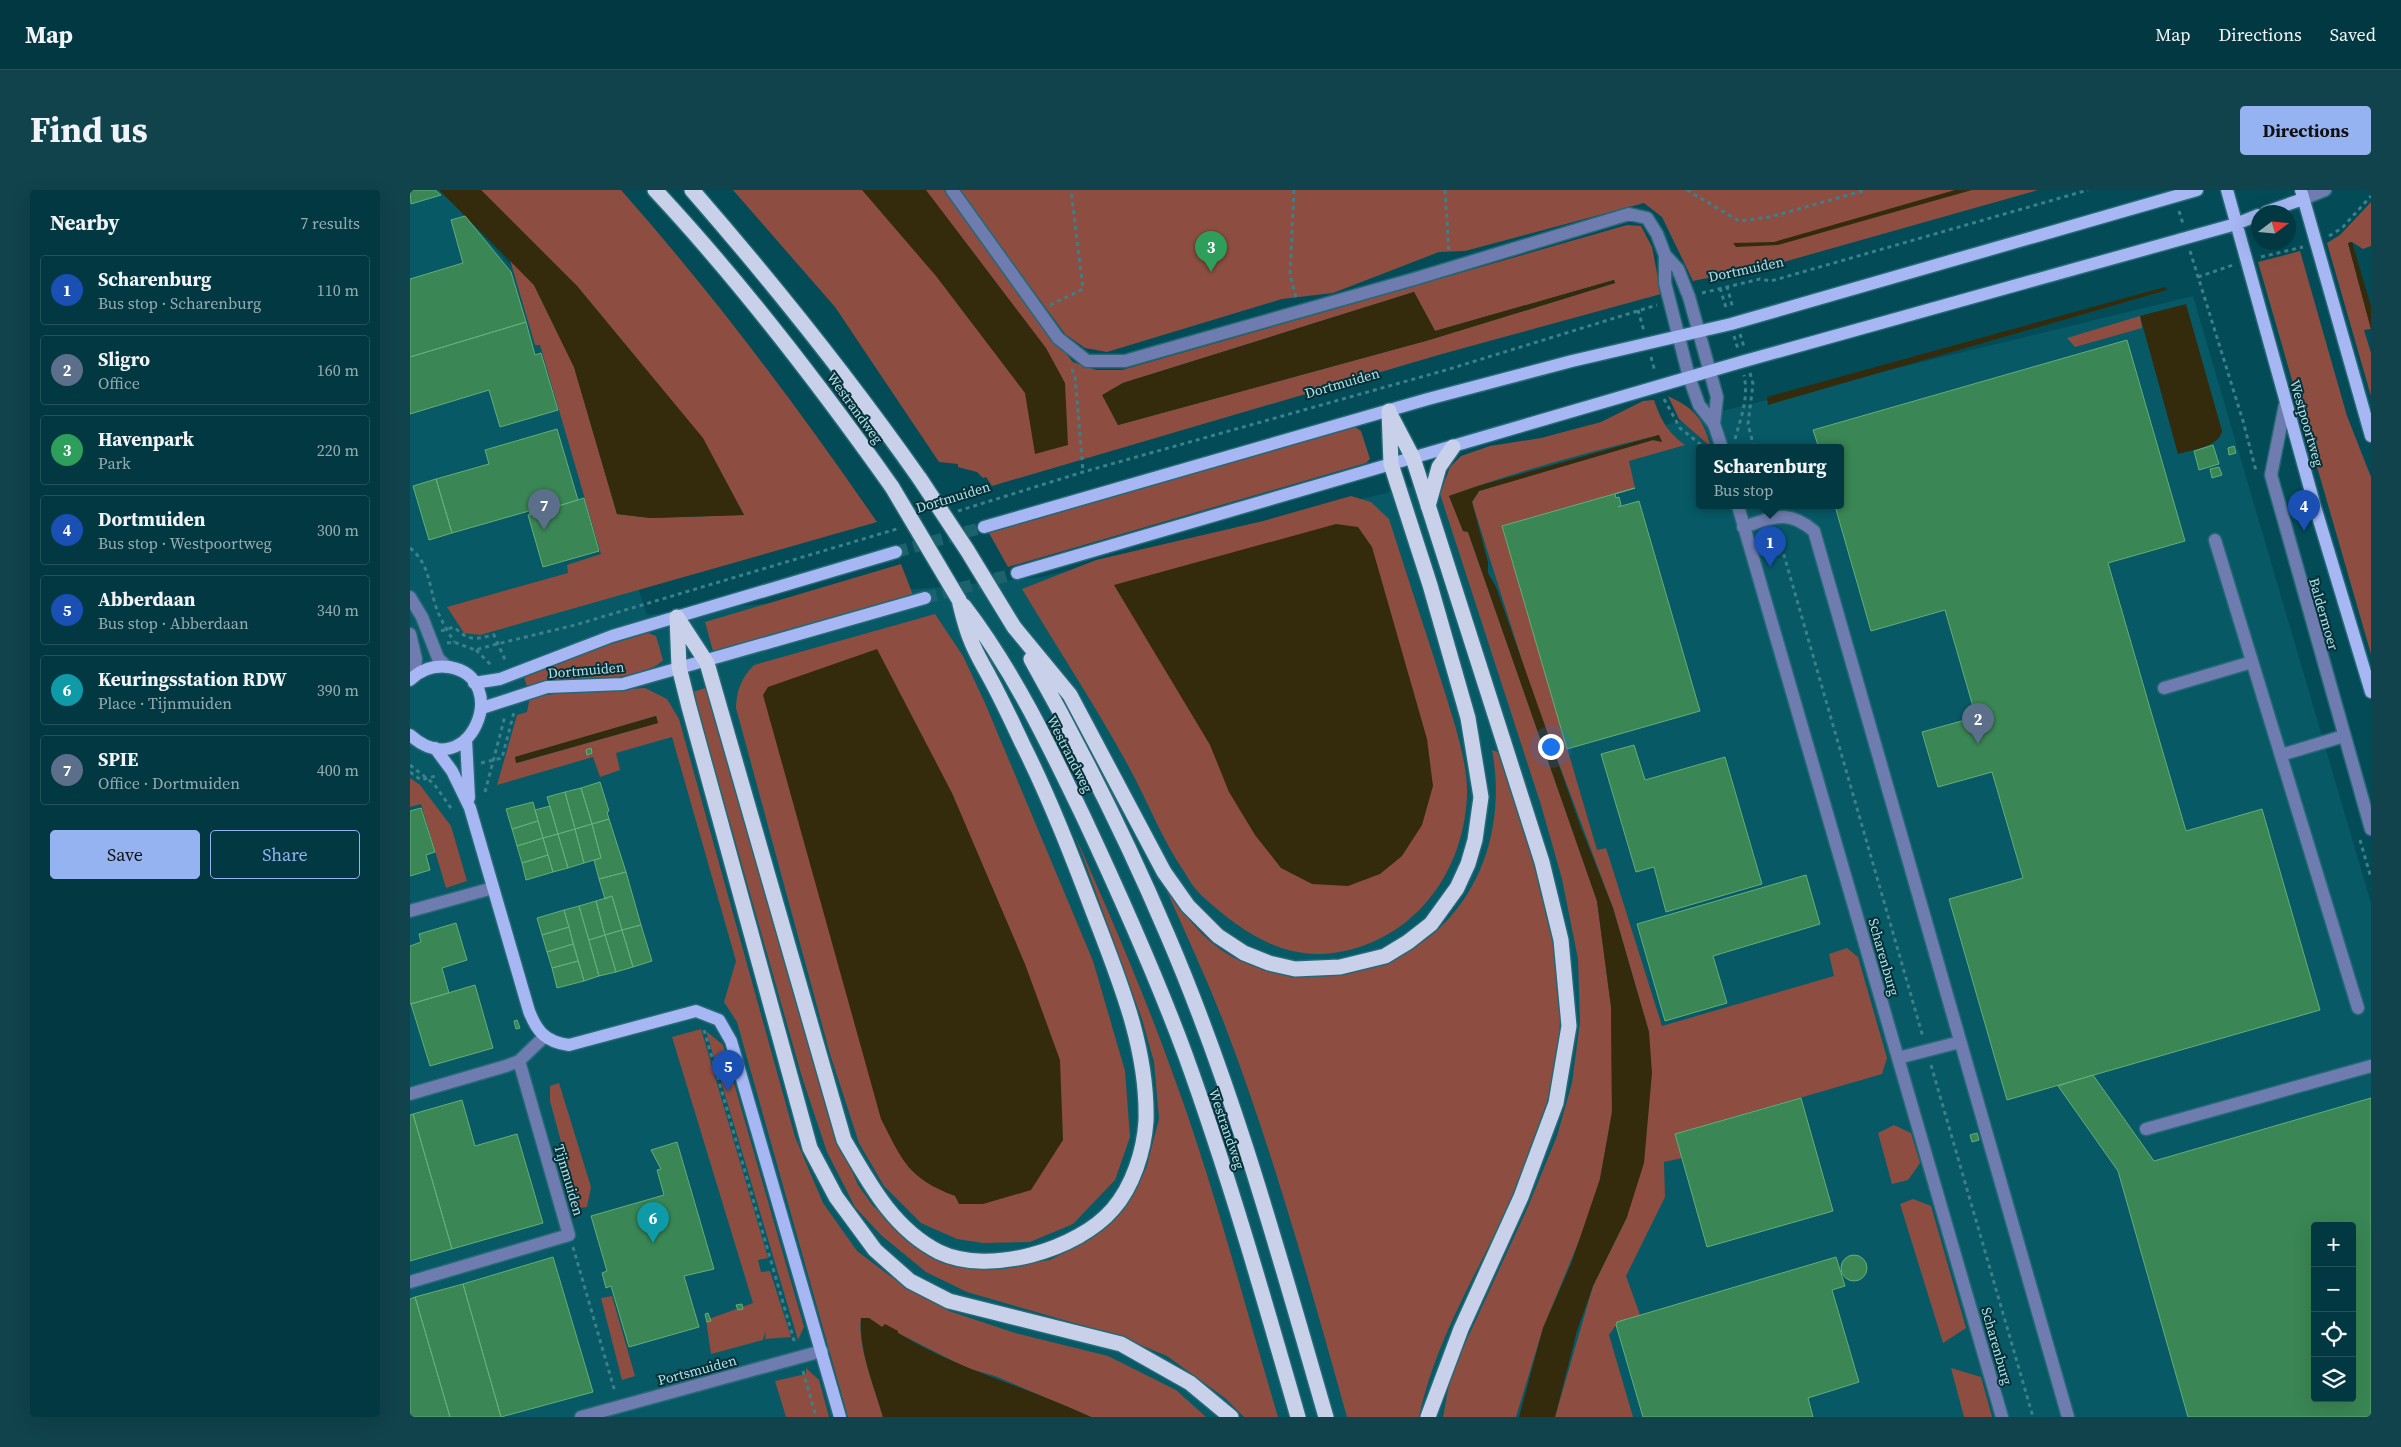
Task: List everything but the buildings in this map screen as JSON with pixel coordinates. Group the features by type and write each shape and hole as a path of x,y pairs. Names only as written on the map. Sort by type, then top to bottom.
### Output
{"highway":[{"name":"Westrandweg","path":"655,190 725,268 781,336 892,487 959,600 986,636 1064,777 1146,956 1184,1052 1247,1240 1298,1417"},
{"name":"Westrandweg","path":"692,190 806,325 862,396 920,479 967,550 1014,628 1092,773 1168,935 1243,1137 1326,1417"},
{"path":"1389,410 1413,458 1542,862 1561,940 1569,1026 1556,1103 1521,1197 1461,1329 1428,1417"},
{"path":"1014,628 1070,695 1164,872 1188,906 1218,936 1244,953 1269,964 1295,969 1340,967 1386,956 1431,924 1457,888 1471,856 1481,797 1468,718 1430,585 1391,464 1389,410"},
{"path":"1428,506 1439,467 1453,447"},
{"path":"677,617 705,659 844,1140 874,1191 904,1228 941,1253 987,1262 1013,1260 1065,1242 1092,1228 1113,1208 1131,1181 1140,1152 1146,1122 1136,1029 1122,987 1035,768 970,640 959,600"},
{"path":"677,617 678,667 810,1148 836,1196 870,1242 910,1281 949,1301 1121,1344 1190,1383 1231,1417"}],"main road":[{"name":"Westpoortweg","path":"2227,190 2285,405 2371,692"},
{"path":"984,527 1389,410 1572,361 1699,332 2193,191"},
{"path":"2280,205 2302,194 2371,436"},
{"path":"1017,573 1712,371 2236,224 2251,218"},
{"name":"Dortmuiden","path":"474,683 500,679 612,636 896,552"},
{"name":"Dortmuiden","path":"482,708 547,687 624,684 705,659 810,633 926,598"},
{"path":"410,735 417,742 435,748 452,747 466,739 473,732 479,721 482,708 480,695 474,683 464,674 447,667 427,668 412,678"},
{"path":"466,739 470,808"},
{"path":"435,748 449,766 470,808 529,1011 534,1023 544,1036 559,1044 579,1044 696,1011 719,1020 731,1041 840,1417"}],"street":[{"path":"952,190 1058,338 1087,361 1125,361 1450,268 1629,214 1647,218 1657,234 1665,255 1665,283 1689,378 1699,405 1714,424 1721,444"},
{"path":"2302,194 2325,190"},
{"path":"1665,255 1678,269 1689,297 1712,371 1718,397 1714,424"},
{"name":"Baldermoer","path":"2285,405 2271,475 2371,829"},
{"name":"Scharenburg","path":"1739,509 2002,1417"},
{"path":"1743,527 1783,515 1801,520 1814,531 2068,1417"},
{"path":"2215,540 2358,1008"},
{"path":"410,597 422,617 438,658 447,667"},
{"path":"410,634 416,659 412,678"},
{"path":"2164,688 2252,662"},
{"path":"2281,755 2344,736"},
{"path":"410,911 493,888"},
{"path":"410,1094 518,1061 544,1036"},
{"path":"1898,1058 1960,1042"},
{"name":"Tijnmuiden","path":"410,1282 569,1235 518,1061"},
{"path":"2146,1129 2371,1066"},
{"name":"Portsmuiden","path":"581,1417 822,1351"}],"path":[{"path":"1038,311 1083,290 1071,190"},
{"path":"1294,190 1290,274 1300,311"},
{"path":"1445,190 1450,268"},
{"path":"1687,190 1738,220 1770,217 1866,190"},
{"name":"Dortmuiden","path":"1689,297 1760,279 1771,281 2088,190"},
{"path":"2198,277 2247,261 2315,243 2342,228 2371,196"},
{"name":"Dortmuiden","path":"952,513 1083,472 1446,370 1669,302"},
{"path":"1058,338 1075,376 1083,472"},
{"path":"1773,518 2032,1417"},
{"name":"Dortmuiden","path":"476,650 605,615 905,527"},
{"path":"410,548 420,556 431,585 436,607 454,642"},
{"path":"433,645 454,642 476,650 491,663 500,679"},
{"path":"484,801 505,717 506,699"},
{"path":"410,765 434,784 457,816"},
{"path":"410,772 420,780 426,778"},
{"path":"700,1012 816,1417"},
{"path":"569,1235 620,1406"}],"shaded area":[{"path":"410,190 442,190 531,288 567,365 647,615 1041,577 2193,296 2371,903 2371,1417 410,1417"},
{"path":"439,190 481,190 577,286 703,438 744,515 651,518 617,514 574,367 534,285"},
{"path":"481,190 621,190 689,270 754,352 877,522 480,635 464,633 447,607 568,573 567,565 601,554 540,345 535,345 510,260 534,285 574,367 617,514 651,518 744,515 702,438 577,286"},
{"path":"733,190 944,190 1042,324 1073,362 1096,370 1122,370 1627,225 1641,226 1652,247 1661,294 1442,354 992,486 986,477 983,478 977,472 958,467 958,464 939,462 835,307","holes":["1614,280 1615,283 1429,340 1118,425 1103,395 1123,383 1414,292 1435,331"]},
{"path":"862,190 926,190 1046,348 1065,383 1068,445 1035,454 1025,393 936,276"},
{"path":"959,190 2038,190 1780,263 1693,281 1662,217 1644,203 1465,251 1439,252 1333,293 1282,299 1107,352 1085,348 1065,334"},
{"path":"1955,190 1972,190 1778,245 1736,247 1733,243 1774,242"},
{"path":"2371,202 2371,246 2363,249 2352,242 2348,243 2371,329 2364,330 2371,353 2371,396 2327,243 2340,235"},
{"path":"2352,242 2371,306 2371,329 2348,243"},
{"path":"2300,251 2347,416 2371,477 2371,654 2258,262"},
{"path":"1614,280 1615,283 1429,340 1118,425 1102,395 1123,383 1414,292 1435,331"},
{"path":"2165,287 2167,290 1768,405 1767,397"},
{"path":"2186,304 2222,431 2216,441 2178,454 2140,316"},
{"path":"2140,316 2142,328 2075,347 2067,338"},
{"path":"1668,396 1685,405 1697,415 1710,444 1708,444 1679,419"},
{"path":"1654,400 1665,425 1685,445 1629,461 1635,488 1502,526 1597,850 1606,848 1662,1026 1834,976 1829,954 1847,948 1858,957 1887,1058 1882,1074 1675,1134 1682,1158 1664,1162 1665,1197 1626,1276 1640,1315 1616,1325 1609,1335 1633,1417 1555,1417 1593,1286 1627,1217 1649,1032 1613,908 1531,689 1472,502 1479,491 1653,440 1662,442 1659,435 1633,441 1527,470 1449,496 1463,531 1468,532 1597,901 1611,1006 1612,1112 1600,1179 1586,1224 1543,1328 1516,1417 1443,1417 1451,1374 1527,1209 1557,1136 1572,1083 1580,1022 1578,959 1562,879 1541,805 1440,494 1450,467 1461,456 1490,446 1541,438 1601,422 1643,401"},
{"path":"1355,427 1361,431 1370,459 1366,463 1008,567 989,533"},
{"path":"1659,435 1662,442 1653,440 1479,491 1472,502 1488,562 1488,573 1496,587 1580,825 1613,908 1649,1032 1652,1073 1644,1163 1627,1217 1593,1286 1577,1331 1555,1417 1519,1417 1543,1328 1571,1264 1600,1179 1612,1112 1611,1007 1597,901 1468,532 1463,531 1449,496 1478,486"},
{"path":"1351,496 1371,502 1389,519 1435,660 1462,752 1467,781 1465,818 1459,842 1439,886 1424,905 1407,921 1387,935 1365,945 1340,952 1317,954 1296,952 1275,946 1256,937 1218,910 1196,889 1169,848 1130,769 1104,724 1022,589 1096,560 1263,521"},
{"path":"1336,524 1358,527 1372,547 1427,739 1433,786 1422,825 1402,856 1380,874 1348,886 1312,884 1281,868 1255,835 1229,792 1210,745 1114,585"},
{"path":"901,564 913,595 713,651 705,622"},
{"path":"935,614 963,656 985,703 1093,961 1125,1071 1130,1137 1115,1180 1073,1224 1030,1242 983,1243 957,1239 921,1223 884,1186 859,1143 830,1054 736,708 737,695 741,685 754,665"},
{"path":"648,633 656,636 663,660 654,667 620,677 527,687 524,677 598,648"},
{"path":"877,649 952,793 1025,964 1060,1060 1063,1140 1031,1190 983,1204 959,1204 955,1196 939,1189 917,1175 902,1158 881,1119 763,695 768,687"},
{"path":"708,687 832,1125 858,1185 873,1206 925,1250 1011,1266 1050,1260 1092,1238 1126,1205 1146,1169 1159,1119 1154,1062 1142,1019 1075,835 1136,979 1186,1109 1214,1197 1278,1417 1244,1417 1225,1398 1167,1356 1116,1335 967,1292 926,1272 881,1235 855,1207 827,1152 802,1077 693,692"},
{"path":"645,688 667,699 679,719 795,1137 823,1203 857,1251 890,1276 949,1311 1015,1333 1108,1356 1176,1390 1206,1417 1091,1417 995,1376 967,1368 898,1333 898,1331 882,1327 869,1318 861,1318 860,1329 864,1354 883,1417 848,1417 737,1022 724,1002 736,961 672,737 616,753 620,770 600,777 593,757 497,785 517,715 527,712 530,697","holes":["656,716 658,723 517,763 515,757"]},
{"path":"656,716 658,723 516,763 515,757"},
{"path":"1492,750 1501,753 1517,803 1540,879 1557,957 1560,1015 1554,1073 1539,1131 1529,1158 1505,1214 1449,1327 1427,1386 1419,1417 1347,1417 1305,1268 1259,1120 1217,1006 1165,887 1190,920 1212,943 1230,956 1266,970 1317,976 1361,971 1399,956 1432,935 1459,906 1479,873 1491,835 1496,794"},
{"path":"410,778 420,785 451,826 467,881 446,888 421,804 410,807"},
{"path":"701,1029 768,1258 758,1260 761,1272 770,1271 791,1337 765,1339 766,1330 763,1340 711,1354 706,1320 753,1303 672,1037"},
{"path":"706,1031 723,1045 804,1327 798,1340"},
{"path":"559,1083 591,1187 587,1207 579,1208 550,1101 550,1086"},
{"path":"1894,1125 1911,1133 1920,1163 1908,1180 1892,1184 1878,1133"},
{"path":"1913,1199 1931,1206 1966,1328 1943,1343 1900,1204"},
{"path":"612,1296 635,1376 622,1380 601,1298"},
{"path":"861,1318 869,1318 882,1327 885,1324 945,1358 1091,1417 883,1417 862,1343"},
{"path":"806,1368 819,1380 829,1417 786,1417 775,1381 806,1374"},
{"path":"1951,1368 1981,1377 1992,1417 1964,1417"}],"tunnel":[{"path":"896,552 984,527"},
{"path":"925,598 1017,573"}],"place":[{"name":"Havenpark","path":"1211,272"},
{"name":"SPIE","path":"544,530"},
{"name":"Dortmuiden","path":"2304,531"},
{"name":"Scharenburg","path":"1770,567"},
{"name":"Sligro","path":"1978,744"},
{"name":"Abberdaan","path":"728,1091"},
{"name":"Keuringsstation RDW","path":"653,1243"}]}
